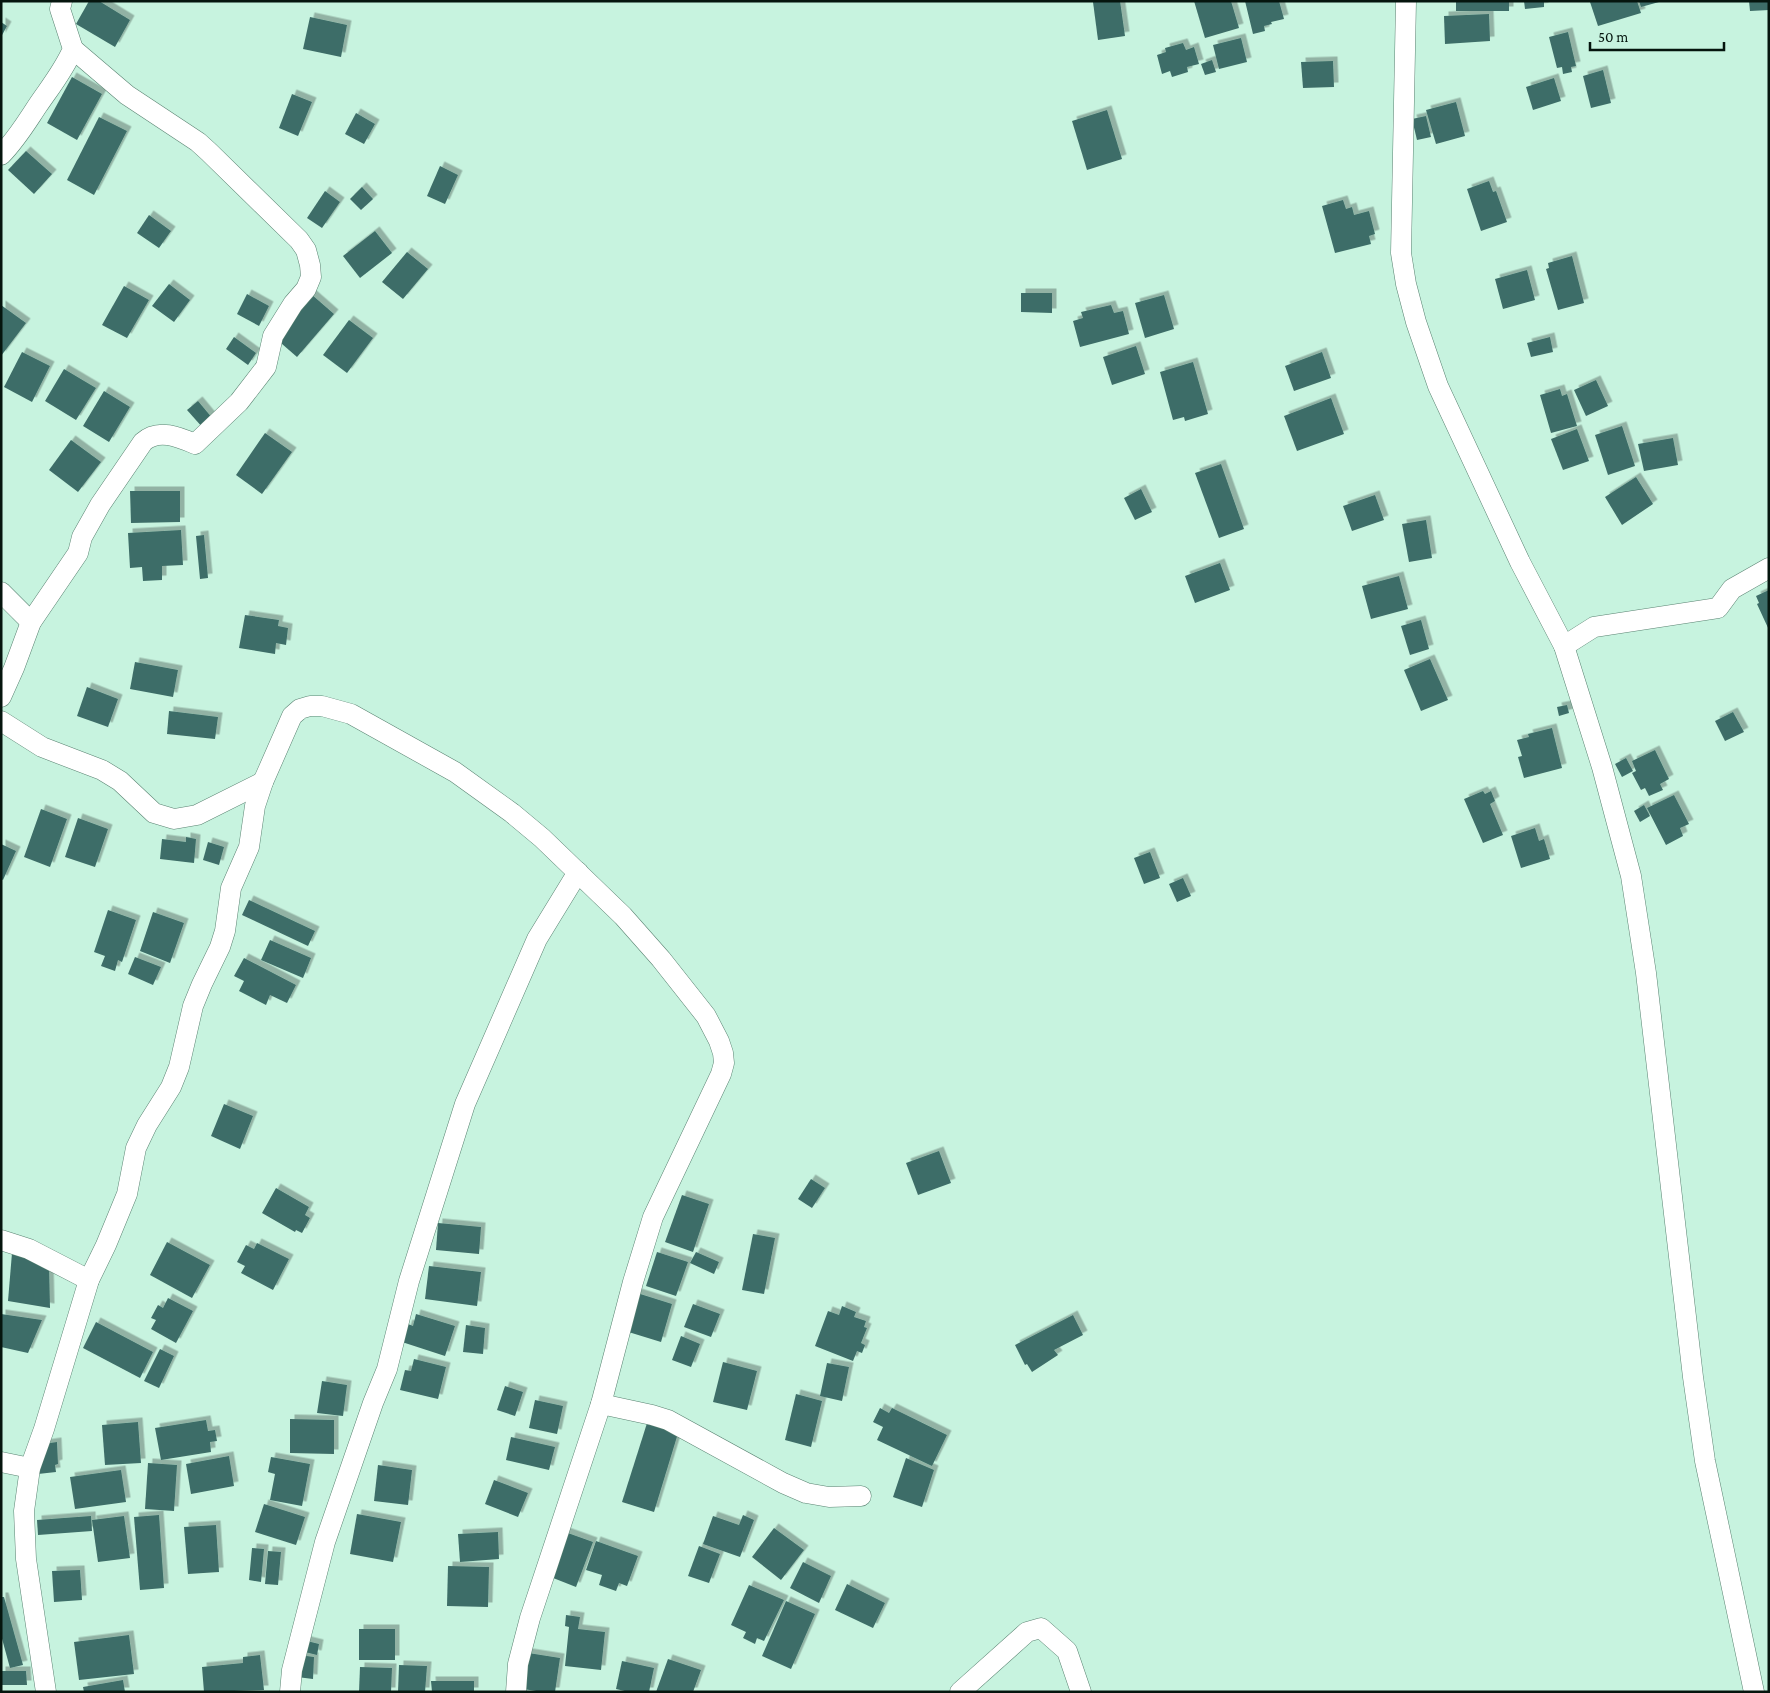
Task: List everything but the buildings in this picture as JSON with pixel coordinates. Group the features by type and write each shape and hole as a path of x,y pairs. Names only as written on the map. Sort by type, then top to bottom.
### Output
{"street":[{"path":"1,697 14,668 30,622 78,553 82,537 100,505 143,442 148,437 157,435 176,435 196,444 239,402 266,367 273,336 293,304 306,289 311,278 306,250 299,240 209,152 198,142 127,95 73,49 60,9 62,1"},
{"path":"1406,1 1401,253 1406,284 1416,322 1438,386 1520,562 1564,646 1602,767 1631,876 1646,973 1692,1368 1705,1461 1754,1692"},
{"path":"1,155 15,140 54,84 73,49"},
{"path":"1564,646 1594,627 1718,608 1732,589 1769,568"},
{"path":"1,592 30,622"},
{"path":"46,1692 26,1560 24,1511 30,1468 44,1429 89,1280 127,1194 136,1148 171,1087 179,1067 194,1006 202,984 220,947 225,931 231,888 249,847 255,806 263,782 292,716 300,709 310,706 322,706 351,714 455,772 512,813 542,838 623,916 661,959 706,1016 719,1042 724,1063 721,1074 653,1217 633,1282 601,1404 530,1618 518,1664 516,1692"},
{"path":"1,722 42,747 102,770 120,781 154,813 174,819 197,815 263,782"},
{"path":"290,1692 292,1670 325,1542 386,1369 409,1281 465,1104 537,938 578,872"},
{"path":"1,1240 29,1249 89,1280"},
{"path":"601,1404 668,1420 774,1478 806,1493 830,1497 861,1496"},
{"path":"1,1462 30,1468"},
{"path":"960,1692 1027,1632 1041,1628 1067,1651 1081,1692"}]}
